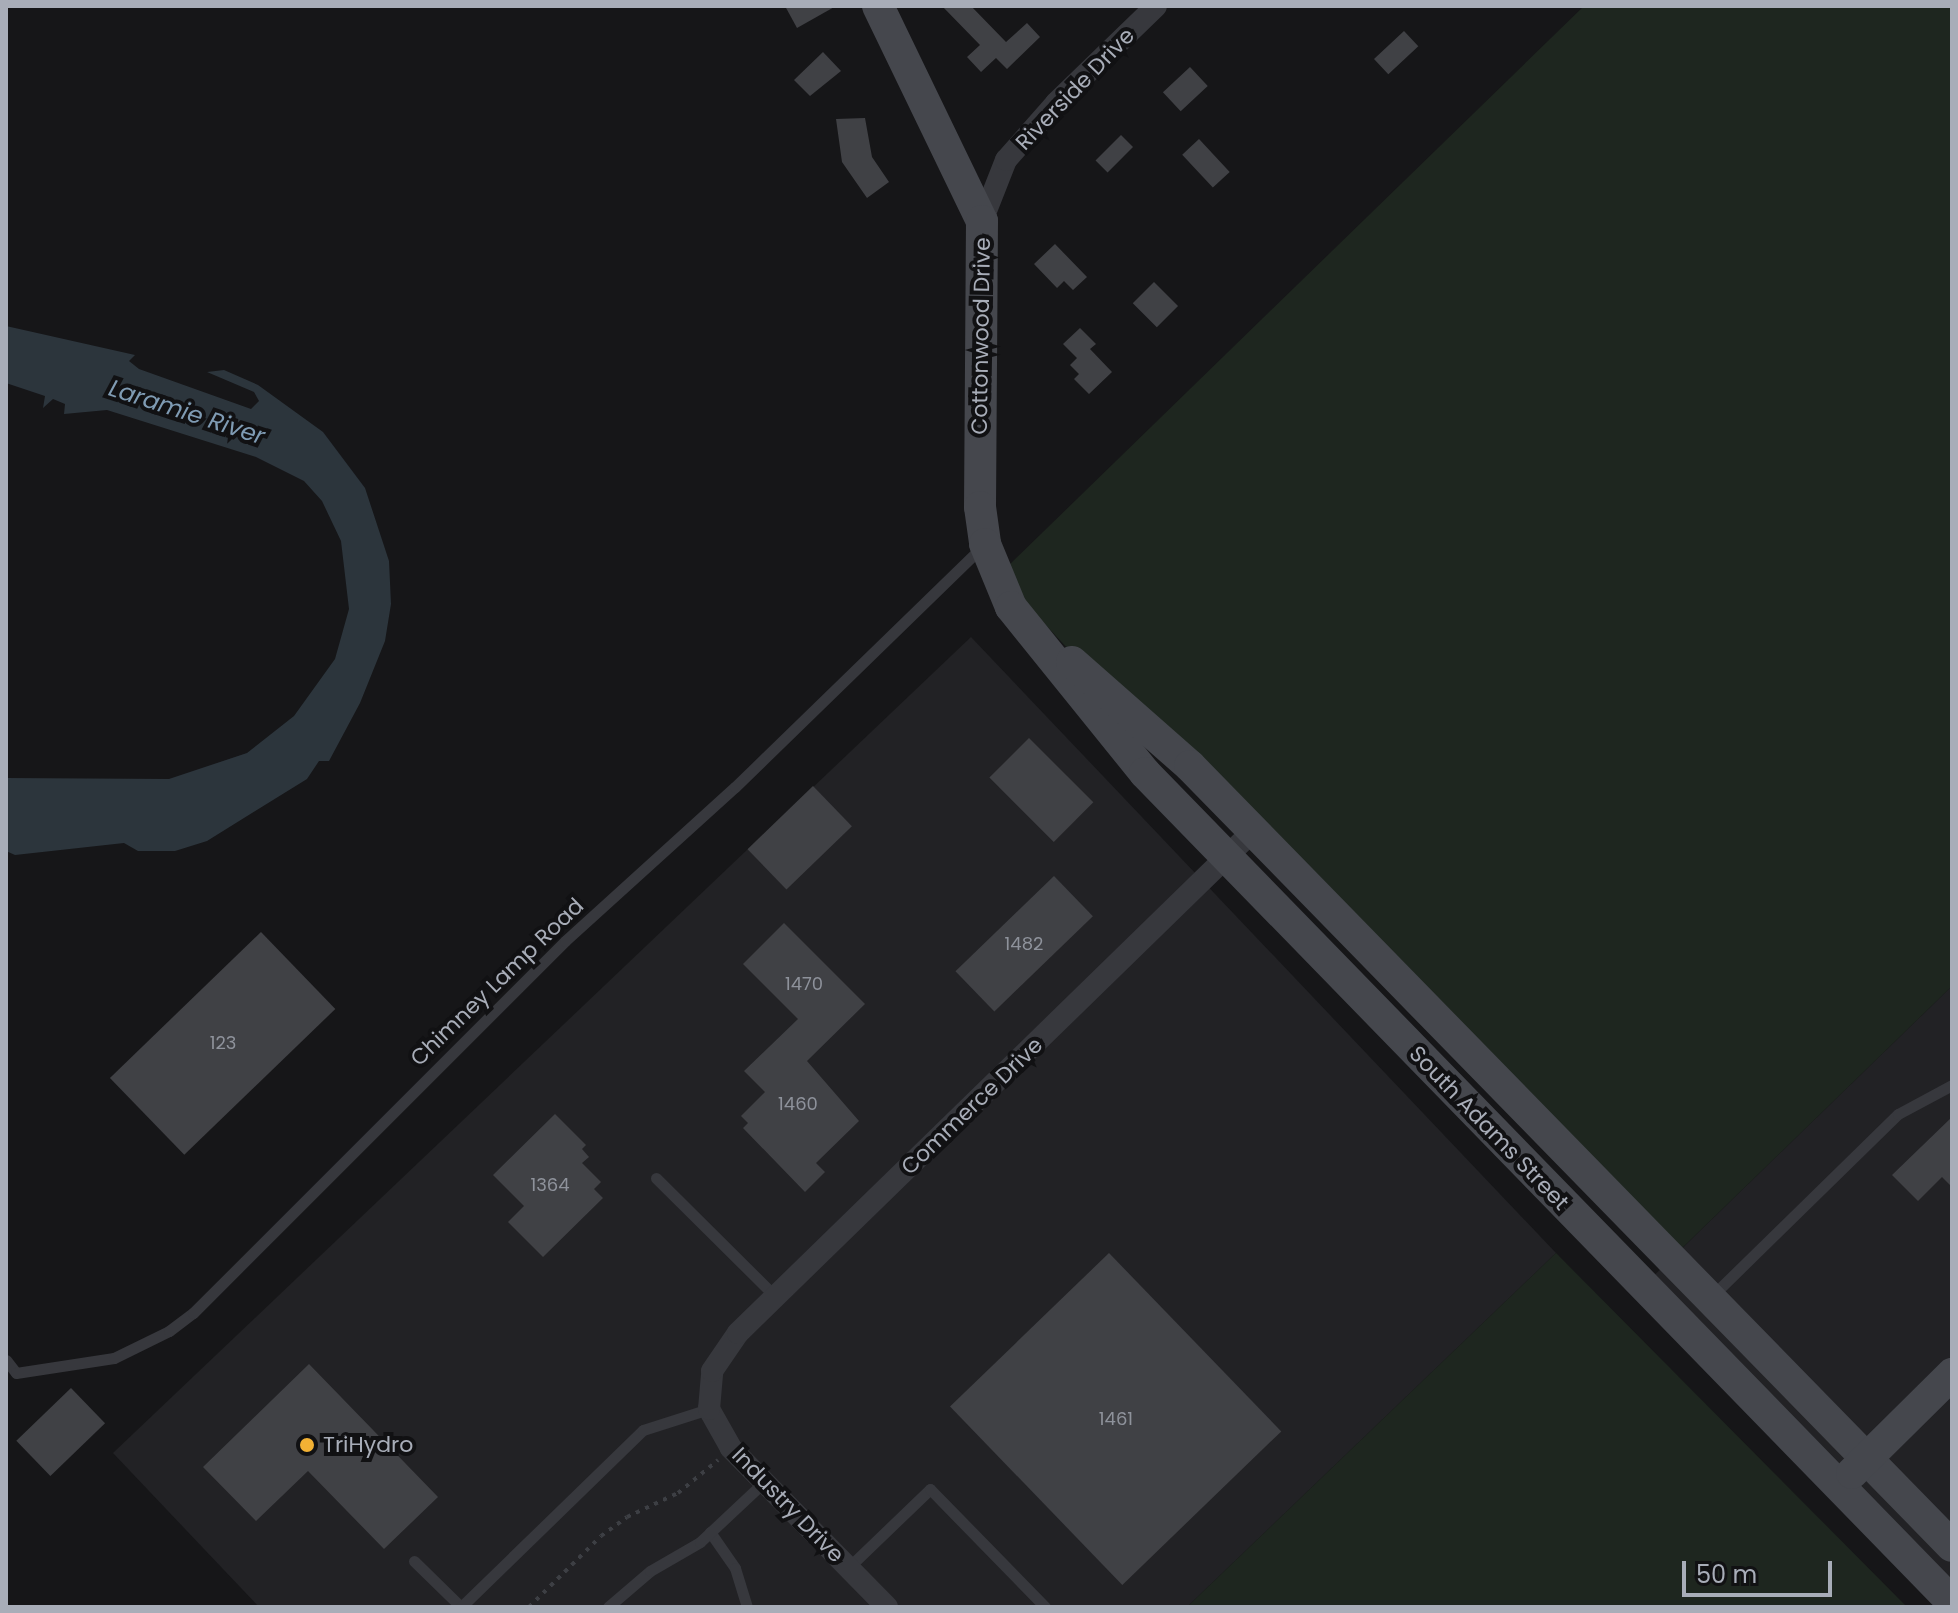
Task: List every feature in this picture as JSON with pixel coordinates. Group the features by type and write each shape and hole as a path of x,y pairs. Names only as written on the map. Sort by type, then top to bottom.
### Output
{"street":[{"name":"Cottonwood Drive","path":"878,6 982,221 979,462 985,544"},
{"name":"Riverside Drive","path":"982,221 1006,160 1056,103 1156,6"},
{"name":"South Adams Street","path":"985,544 1011,607 1145,773 1952,1602"},
{"name":"South Adams Street","path":"1038,641 1073,662 1153,733 1253,831 1952,1546"},
{"name":"Commerce Drive","path":"708,1400 723,1350 1253,831"},
{"path":"1838,1487 1952,1374"},
{"name":"Industry Drive","path":"708,1400 731,1448 887,1607"}],"lane":[{"name":"Chimney Lamp Road","path":"6,1360 16,1373 114,1358 169,1331 193,1313 565,941 745,777 985,544"},
{"path":"1709,1299 1898,1114 1952,1085"},
{"path":"656,1178 776,1297"},
{"path":"414,1561 461,1607 643,1430 708,1400"},
{"path":"608,1607 650,1571 710,1532 764,1482"},
{"path":"848,1568 930,1489 1045,1607"},
{"path":"710,1532 735,1568 747,1607"}],"path":[{"path":"529,1607 601,1536 627,1517 678,1493 731,1448"}],"shaded area":[{"path":"1584,6 1952,6 1952,986 1677,1253 1070,651 1028,606 1006,568"},
{"path":"971,637 1556,1253 1187,1607 259,1607 113,1453"},
{"path":"1952,986 1952,1607 1636,1293"},
{"path":"1556,1253 1907,1607 1187,1607"}],"water":[{"name":"Laramie River","path":"6,326 135,355 129,361 139,369 251,409 259,401 254,392 207,372 224,370 258,385 323,432 365,488 389,561 391,604 385,641 360,703 329,761 319,761 307,779 207,841 175,851 138,851 124,843 15,855 6,851 6,778 169,779 247,753 294,716 335,659 349,609 341,541 322,501 304,481 256,457 107,410 64,414 65,404 53,399 43,408 45,396 6,383"}],"building":[{"path":"785,6 836,6 797,28"},
{"path":"942,6 971,6 1006,42 1027,23 1040,37 1007,69 996,58 981,72 967,57 980,45"},
{"path":"1404,31 1418,46 1388,74 1374,59"},
{"path":"823,52 841,71 810,96 794,80"},
{"path":"1190,67 1208,86 1181,111 1163,92"},
{"path":"865,118 872,157 889,182 867,198 842,162 836,119"},
{"path":"1121,135 1133,147 1108,172 1096,160"},
{"path":"1199,139 1230,172 1213,188 1182,155"},
{"path":"1055,244 1087,277 1073,290 1064,281 1057,288 1034,264"},
{"path":"1154,282 1178,306 1157,327 1133,303"},
{"path":"1080,328 1096,344 1090,349 1112,372 1089,394 1074,379 1079,374 1070,365 1077,358 1063,344"},
{"path":"1029,738 1093,802 1054,842 989,778"},
{"path":"813,786 852,826 786,889 748,849"},
{"path":"1054,876 1093,916 994,1011 955,971"},
{"path":"784,923 865,1004 807,1061 859,1121 816,1163 825,1172 805,1192 743,1128 748,1123 741,1116 765,1092 744,1071 798,1019 743,964"},
{"path":"261,932 335,1009 184,1155 110,1078"},
{"path":"555,1114 586,1145 582,1149 589,1157 582,1163 601,1182 594,1189 603,1198 543,1257 508,1222 524,1206 493,1175"},
{"path":"1952,1117 1952,1187 1942,1177 1918,1201 1892,1175"},
{"path":"1109,1253 1281,1431 1122,1585 950,1407"},
{"name":"TriHydro","path":"309,1364 438,1497 384,1549 308,1471 256,1521 203,1467"},
{"path":"71,1388 105,1423 50,1476 16,1441"}],"place":[{"name":"TriHydro","path":"307,1445"}]}
